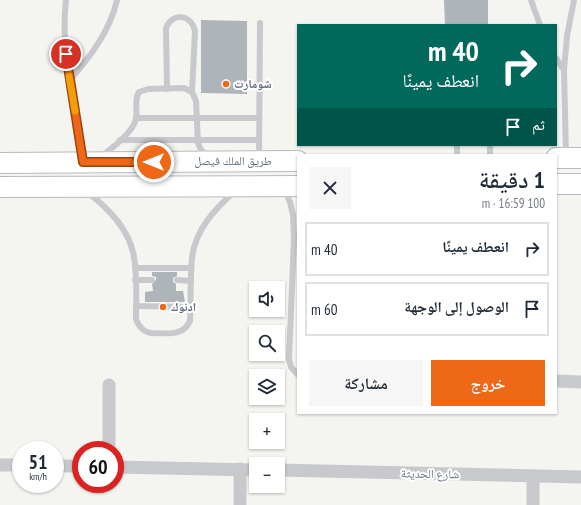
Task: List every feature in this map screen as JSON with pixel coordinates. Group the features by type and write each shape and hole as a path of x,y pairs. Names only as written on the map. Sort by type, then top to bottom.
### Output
{"main road":[{"name":"طريق الملك فيصل","path":"0,163 297,160"},
{"path":"557,184 581,184"},
{"name":"طريق الملك فيصل","path":"0,187 290,186"}],"street":[{"path":"557,381 581,382"},
{"path":"109,385 109,441"},
{"path":"0,465 12,465"},
{"path":"124,467 249,470"},
{"path":"240,470 240,505"},
{"name":"شارع الحديثة","path":"285,470 581,477"},
{"path":"533,476 533,505"}],"lane":[{"path":"66,0 64,40 70,80 89,162 130,131 136,118 137,97 139,92 145,89 166,88 184,88 192,92 196,98 197,140 201,150 213,161"},
{"path":"70,80 88,59 104,33 111,19 117,0"},
{"path":"531,0 540,24"},
{"path":"568,158 564,70 567,36 574,0"},
{"path":"166,88 166,28 174,18 184,18 191,23 194,31 192,92"},
{"path":"259,161 260,23"},
{"path":"557,60 564,70"},
{"path":"136,118 259,118"},
{"path":"120,140 259,140"},
{"path":"80,187 105,207 126,232 133,253 135,268 138,324 143,330 151,333 176,333 183,331 190,321 192,258 196,243 215,210 240,186"},
{"path":"290,186 290,202 296,214 296,239 289,359 291,367 297,374"},
{"path":"135,268 192,268"},
{"path":"135,280 152,280"},
{"path":"177,280 191,281"},
{"path":"136,306 190,308"}],"building":[{"path":"444,0 488,0 488,24 445,24"},
{"path":"201,20 247,21 247,94 201,93"},
{"path":"152,272 177,272 177,276 173,278 173,282 176,284 176,291 183,291 185,302 145,302 145,292 153,291 152,284 156,280 156,277 152,276"}],"slow traffic":[{"path":"69,76 75,111"}],"place":[{"name":"شومارت","path":"226,84"},
{"name":"ادنوك","path":"163,307"}],"route":[{"path":"66,54 83,162 154,162"}]}
